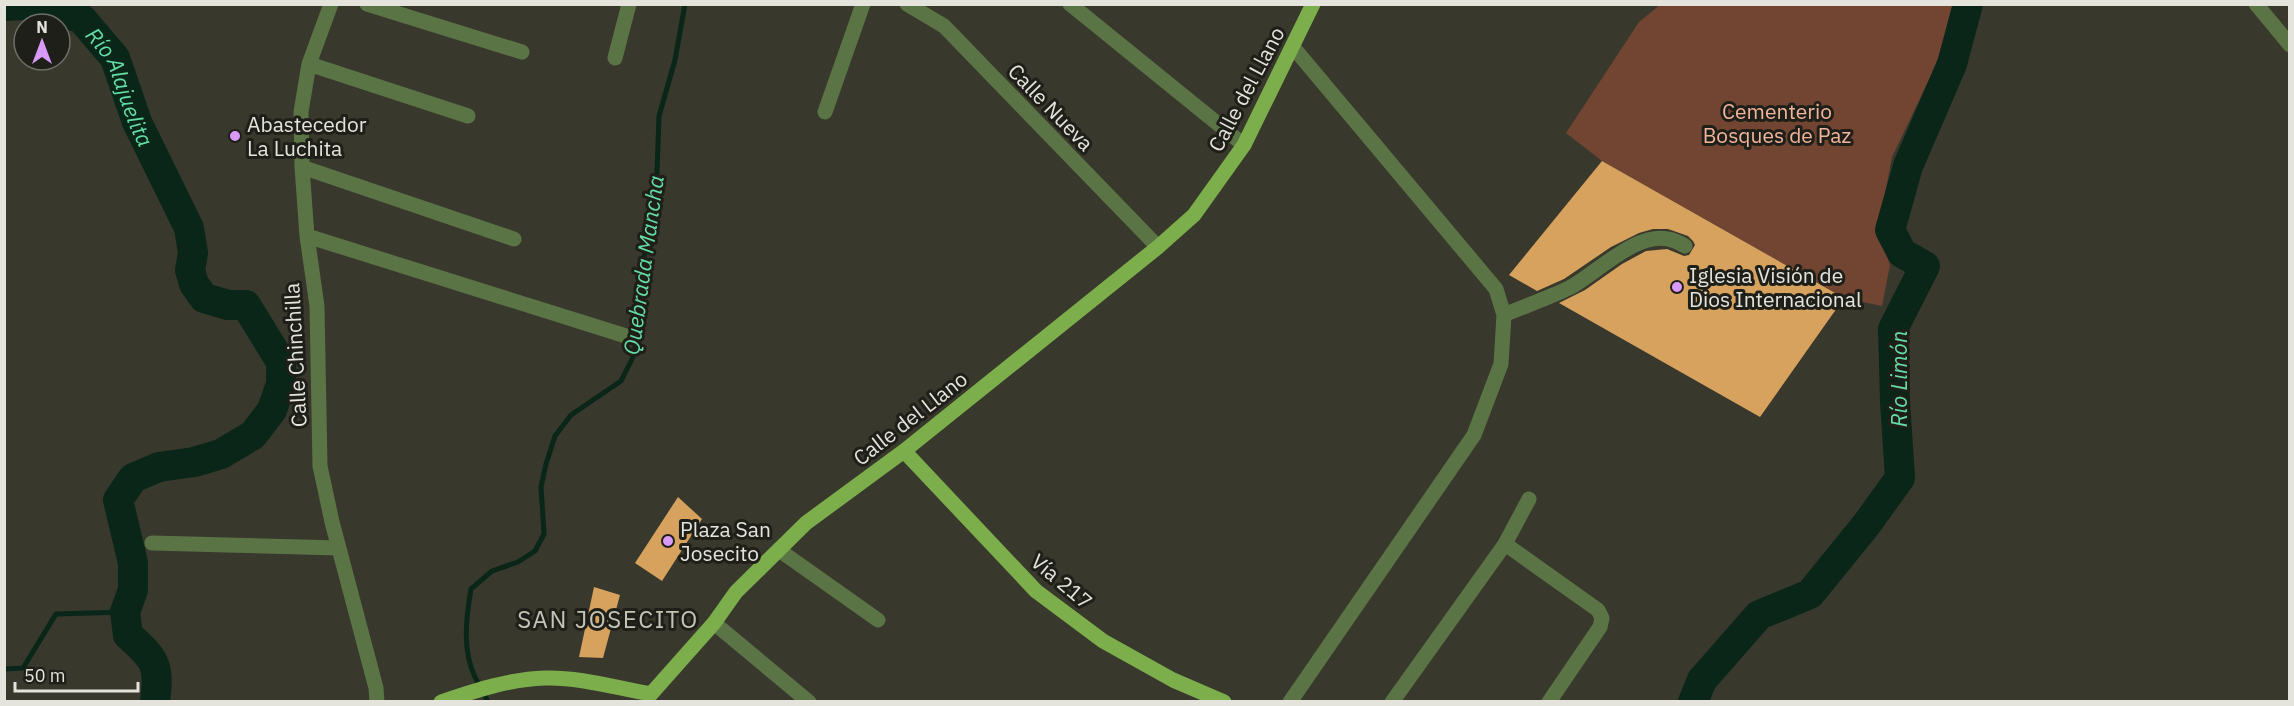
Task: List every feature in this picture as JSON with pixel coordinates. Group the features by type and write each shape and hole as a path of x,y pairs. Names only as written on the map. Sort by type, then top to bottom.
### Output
{"main road":[{"name":"Calle del Llano","path":"441,702 482,689 527,679 546,678 565,679 647,698 714,623 736,592 806,523 904,451 1158,247 1194,215 1244,145 1313,4"},
{"name":"Vía 217","path":"904,451 1036,591 1103,641 1173,680 1224,702"}],"street":[{"name":"Calle Chinchilla","path":"331,4 309,64 300,112 307,236 317,306 320,466 339,549 376,688 377,702"},
{"path":"367,4 522,52"},
{"path":"615,58 629,4"},
{"path":"825,112 863,4"},
{"name":"Calle Nueva","path":"907,4 944,26 1158,247"},
{"path":"1070,4 1244,145"},
{"path":"2256,4 2289,45"},
{"path":"1290,702 1474,435 1502,364 1504,315 1496,289 1293,47"},
{"path":"309,64 468,116"},
{"path":"302,167 514,239"},
{"path":"307,236 626,336"},
{"path":"1504,315 1570,287 1645,241 1669,238 1685,246"},
{"path":"1392,702 1505,544 1529,499"},
{"path":"152,543 339,549"},
{"path":"1505,544 1598,610 1602,618 1600,627 1549,702"},
{"path":"779,550 878,620"},
{"path":"714,623 809,702"}],"green space":[{"name":"Cementerio Bosques de Paz","path":"1661,4 1954,5 1936,65 1892,157 1878,230 1890,265 1882,306 1844,298 1602,161 1566,133 1639,22"}],"building":[{"name":"Iglesia Visión de Dios Internacional","path":"1602,161 1844,298 1760,417 1559,303 1585,290 1622,264 1646,251 1667,249 1684,256 1689,255 1695,245 1688,236 1668,229 1653,229 1639,233 1611,247 1564,279 1537,291 1509,275"},
{"name":"Plaza San Josecito","path":"678,497 702,519 662,581 635,563"},
{"path":"594,587 620,595 603,658 579,657"}],"waterway":[{"name":"Quebrada Mancha","path":"488,702 475,677 468,656 467,622 471,589 492,571 518,562 535,551 544,534 541,487 555,436 571,415 621,381 633,357 638,334 636,296 656,199 659,116 675,60 685,4"},
{"name":"Río Limón","path":"1693,702 1702,680 1759,615 1810,594 1866,525 1900,478 1893,329 1925,266 1902,253 1890,230 1908,166 1952,64 1968,4"},
{"name":"Río Alajuelita","path":"4,6 26,5 81,18 115,58 137,122 189,228 193,253 190,270 194,284 204,298 228,305 246,305 281,362 281,384 272,410 253,435 221,454 194,462 159,467 133,478 118,500 133,563 133,590 125,612 128,635 154,663 157,679 155,702"},
{"path":"4,669 23,668 56,614 125,612"}],"place":[{"name":"Abastecedor La Luchita","path":"235,136"},
{"name":"Iglesia Visión de Dios Internacional","path":"1677,287"},
{"name":"Plaza San Josecito","path":"668,541"}],"district":[{"name":"SAN JOSECITO","path":"608,619"}]}
